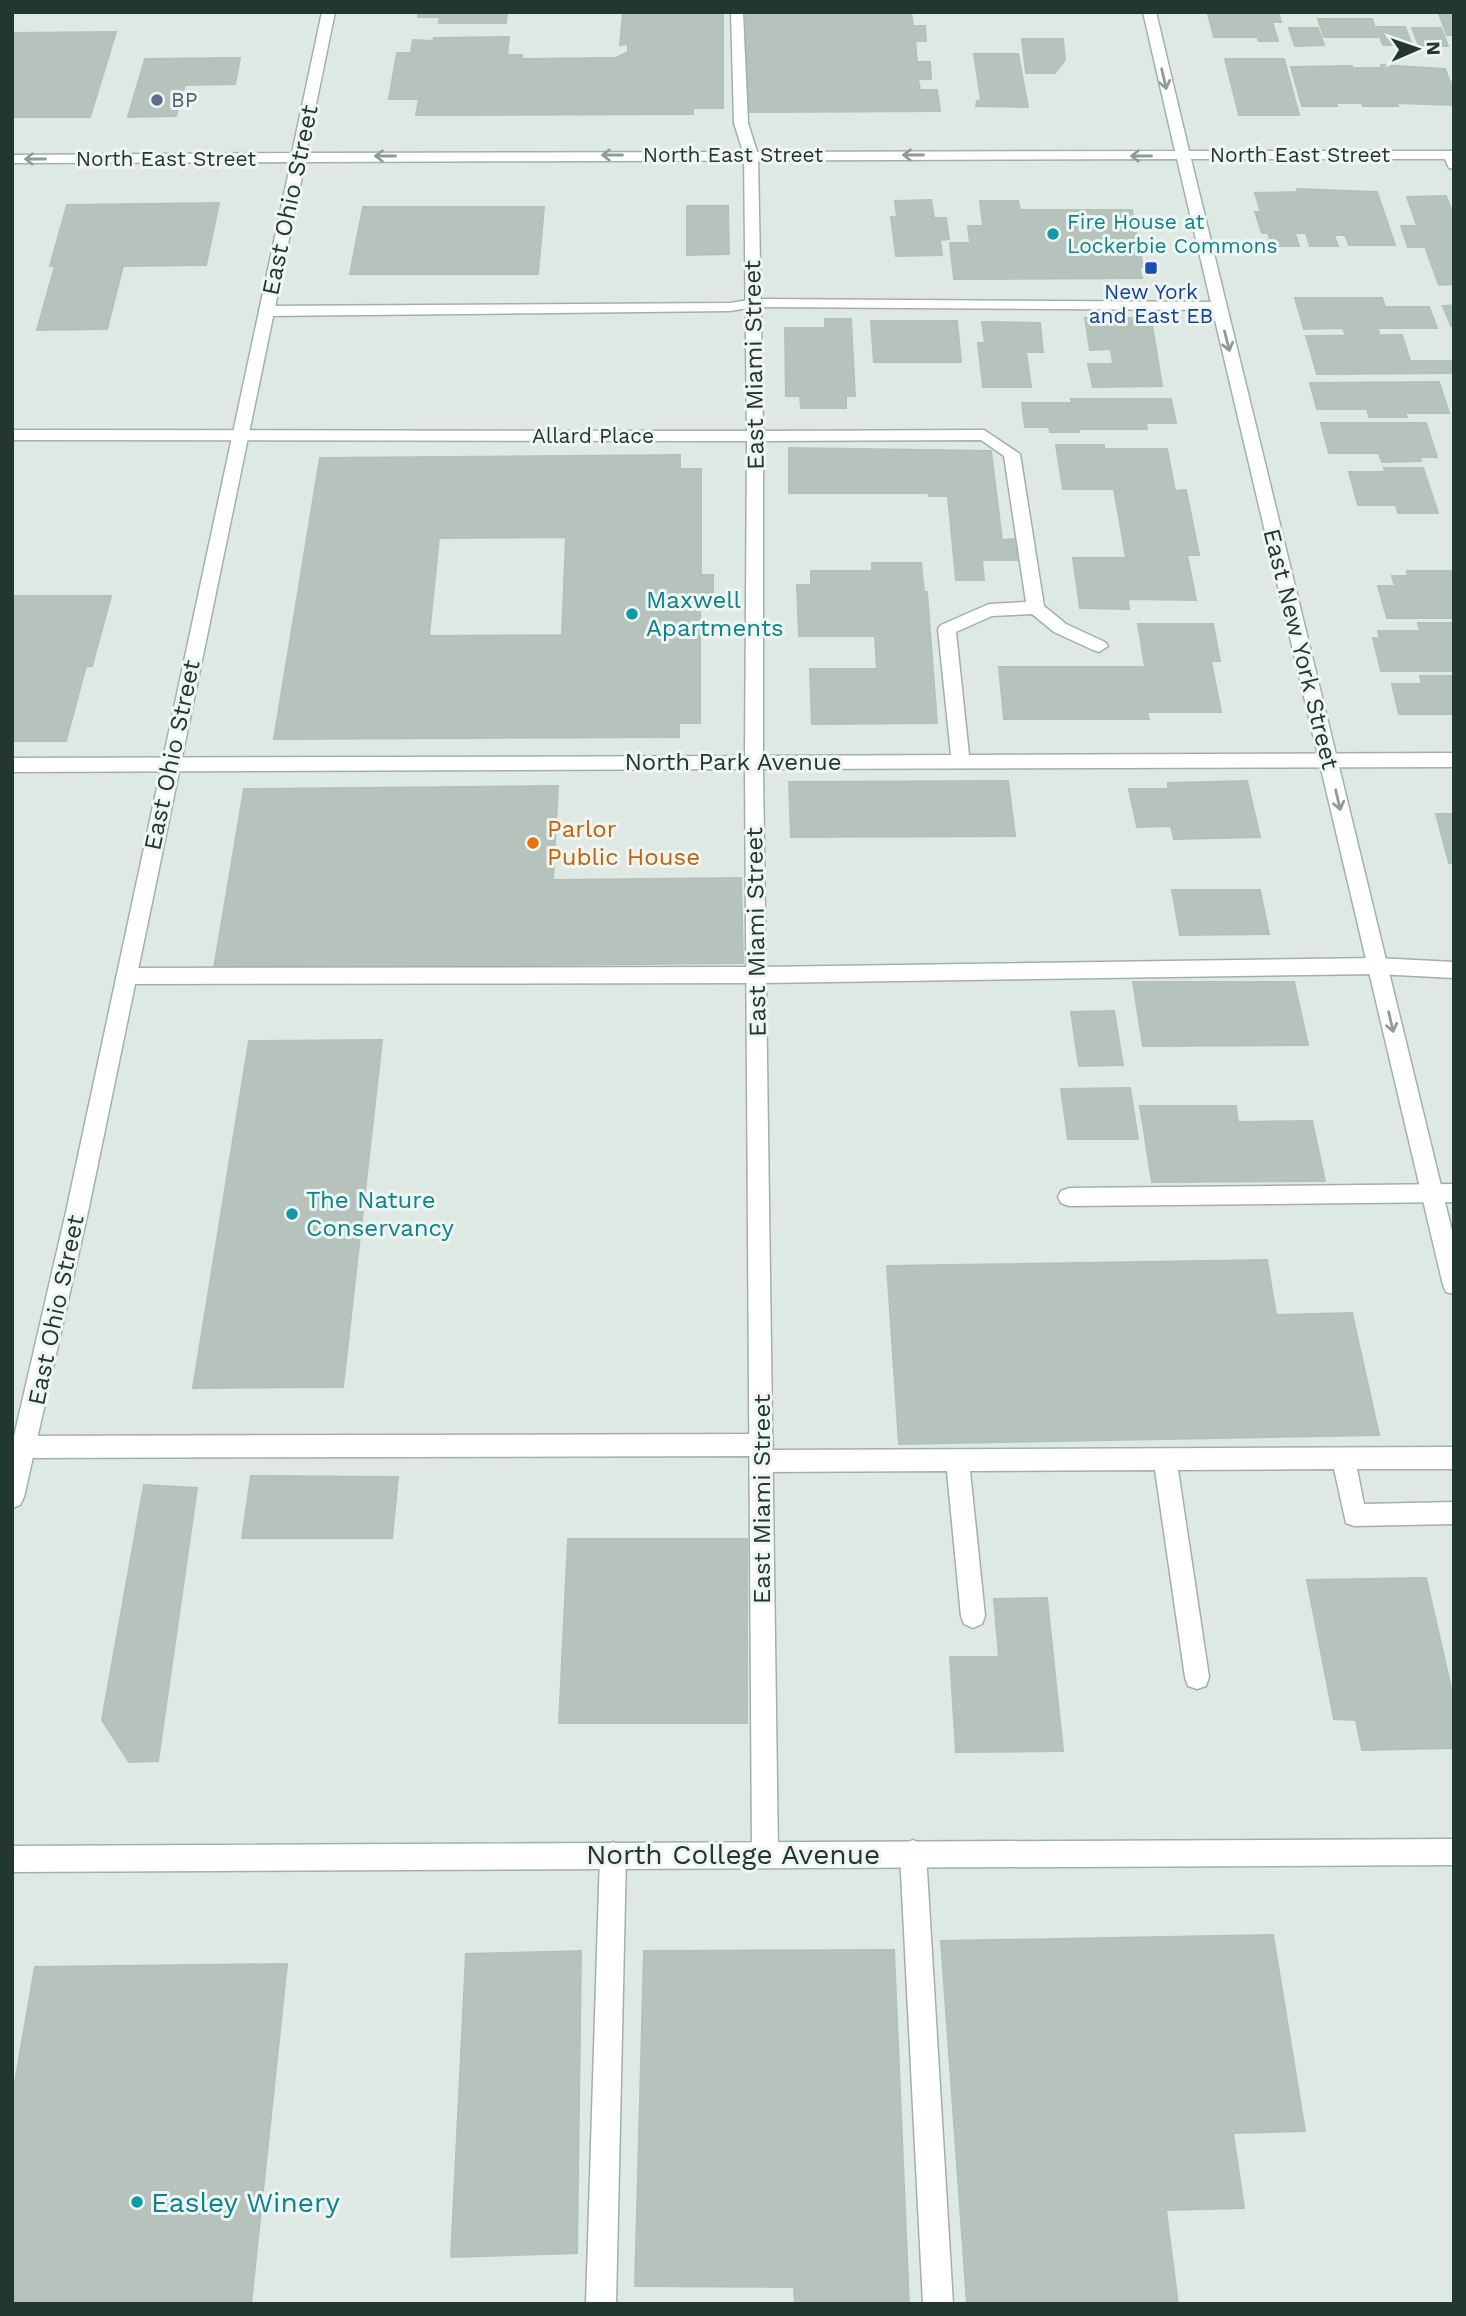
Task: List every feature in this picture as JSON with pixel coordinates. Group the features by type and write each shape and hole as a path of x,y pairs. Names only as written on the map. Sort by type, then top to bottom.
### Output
{"main road":[{"name":"East Ohio Street","path":"12,1497 19,1447 126,976 169,764 242,436 329,12"},
{"name":"East Miami Street","path":"737,12 741,123 751,155 755,303 754,762 765,1854"},
{"name":"East New York Street","path":"1149,12 1454,1285"},
{"name":"North East Street","path":"12,159 751,155 1183,155 1452,159"},
{"path":"267,311 730,307 755,303 1219,306"},
{"name":"Allard Place","path":"12,435 984,435 1012,454 1036,608"},
{"path":"961,762 947,629 983,611 1003,605 1036,608 1060,628 1099,646"},
{"name":"North Park Avenue","path":"12,765 1454,760"},
{"path":"126,976 757,975 1377,966 1454,970"},
{"path":"1069,1197 1454,1193"},
{"path":"19,1447 762,1453 958,1462 1454,1458"},
{"path":"1165,1459 1197,1677"},
{"path":"1344,1459 1354,1515 1454,1513"},
{"path":"958,1462 973,1616"},
{"name":"North College Avenue","path":"12,1859 1454,1852"},
{"path":"913,1853 939,2304"},
{"path":"601,2304 613,1855"}],"building":[{"path":"419,12 507,12 506,23 439,23 440,17 418,17"},
{"path":"623,12 723,12 723,108 693,108 693,114 416,115 419,99 389,99 397,53 411,53 413,40 509,37 507,55 522,55 522,59 616,58 628,52 628,44 620,45"},
{"path":"746,12 911,12 913,26 925,26 926,41 915,41 917,62 930,62 931,79 918,79 920,90 937,90 940,111 747,112"},
{"path":"1278,12 1281,22 1272,22 1278,41 1259,41 1257,37 1214,37 1208,14"},
{"path":"1439,14 1454,14 1454,35 1447,35"},
{"path":"1318,19 1372,19 1378,37 1324,37"},
{"path":"1377,27 1405,27 1412,45 1383,45"},
{"path":"1289,28 1318,28 1324,45 1295,46"},
{"path":"1412,28 1441,28 1448,46 1419,46"},
{"path":"116,32 90,117 12,117 12,33"},
{"path":"1022,39 1063,39 1065,60 1055,73 1026,73"},
{"path":"974,54 1018,54 1028,107 976,106 977,101 981,100"},
{"name":"BP","path":"240,58 235,84 185,85 176,116 128,117 145,59"},
{"path":"1225,59 1284,59 1299,115 1239,115"},
{"path":"1381,65 1445,69 1454,92 1454,105 1396,103 1398,106 1363,106 1362,103 1336,103 1337,106 1302,106 1291,67 1382,68"},
{"path":"1297,189 1377,192 1395,245 1349,245 1345,235 1334,235 1338,246 1310,246 1306,233 1295,233 1299,246 1272,246 1268,233 1262,233 1255,212 1261,212 1255,193 1298,192"},
{"path":"1446,196 1454,216 1454,284 1439,285 1425,247 1408,247 1401,226 1417,226 1407,197"},
{"path":"931,200 934,218 946,218 949,239 940,240 942,255 896,256 891,217 897,217 895,201"},
{"name":"Fire House at Lockerbie Commons","path":"980,201 1018,201 1020,210 1132,210 1143,267 1139,267 1142,278 954,279 950,243 970,243 968,226 983,226"},
{"path":"219,203 206,265 123,266 107,329 37,330 55,266 50,266 67,205"},
{"path":"687,206 728,206 729,254 687,255"},
{"path":"363,207 544,207 538,274 350,274"},
{"path":"1295,298 1382,298 1385,307 1429,307 1437,328 1378,328 1379,334 1345,334 1343,328 1304,329"},
{"path":"1454,305 1454,326 1451,326 1443,306"},
{"path":"1085,318 1151,318 1162,386 1093,387 1088,364 1113,364 1111,349 1090,350"},
{"path":"825,319 851,319 855,396 846,396 846,408 801,408 800,396 786,396 785,328 825,328"},
{"path":"871,321 957,321 961,362 874,362"},
{"path":"982,322 1040,323 1043,352 1026,352 1031,387 983,387 978,343 985,343"},
{"path":"1402,335 1410,361 1454,361 1454,373 1317,374 1306,336"},
{"path":"1439,382 1449,413 1405,413 1407,417 1369,417 1367,409 1317,409 1310,383"},
{"path":"1071,399 1171,399 1176,423 1146,423 1147,429 1078,429 1079,432 1050,432 1049,427 1025,427 1022,403 1072,403"},
{"path":"1321,423 1426,423 1437,457 1419,457 1421,461 1382,462 1379,453 1329,453"},
{"path":"1056,445 1104,445 1104,449 1167,449 1175,491 1186,490 1199,555 1187,555 1196,600 1128,599 1129,609 1080,608 1073,558 1126,558 1114,489 1063,489"},
{"path":"789,448 991,451 1002,540 1015,539 1017,560 982,560 984,580 956,580 948,496 929,496 928,493 789,493"},
{"name":"Maxwell Apartments","path":"680,455 680,469 701,469 701,575 713,575 713,593 700,593 700,723 679,723 679,737 274,739 320,458","holes":["566,537 562,635 429,636 439,538"]},
{"path":"1384,468 1423,468 1438,513 1398,513 1396,505 1358,505 1349,472 1385,472"},
{"path":"872,563 921,563 924,592 927,592 937,723 812,724 810,669 877,669 875,636 799,636 797,585 811,585 811,571 872,571"},
{"path":"1407,571 1452,571 1454,618 1387,618 1378,586 1395,586 1392,576 1408,576"},
{"path":"12,596 111,596 92,666 86,666 66,741 12,741"},
{"path":"1418,623 1454,623 1454,671 1381,671 1373,638 1380,639 1378,631 1420,631"},
{"path":"1138,624 1213,624 1220,661 1211,661 1221,712 1147,712 1149,719 1004,719 999,667 1145,667"},
{"path":"1420,676 1454,676 1454,714 1399,714 1392,684 1422,684"},
{"path":"1008,781 1015,836 791,837 789,782"},
{"path":"1247,781 1260,837 1174,839 1171,826 1137,827 1129,789 1168,789 1168,783"},
{"path":"558,786 553,880 741,878 743,963 214,968 244,789"},
{"path":"1436,814 1454,814 1454,863 1449,863"},
{"path":"1172,890 1260,890 1269,934 1180,935"},
{"path":"1133,982 1294,982 1308,1045 1143,1046"},
{"path":"1114,1011 1123,1065 1079,1066 1071,1012"},
{"name":"The Nature Conservancy","path":"382,1040 343,1387 193,1388 249,1041"},
{"path":"1130,1088 1138,1139 1068,1139 1061,1089"},
{"path":"1140,1106 1236,1106 1238,1122 1312,1121 1325,1181 1152,1182"},
{"path":"1267,1260 1276,1315 1352,1313 1379,1435 899,1444 887,1266"},
{"path":"251,1476 398,1477 392,1538 242,1538"},
{"path":"144,1485 197,1488 158,1761 129,1762 102,1720"},
{"path":"568,1539 747,1539 747,1723 559,1723"},
{"path":"1426,1578 1454,1701 1454,1748 1362,1750 1356,1720 1334,1719 1307,1580"},
{"path":"1047,1598 1063,1751 956,1752 950,1657 999,1657 994,1599"},
{"path":"1273,1935 1305,2131 1233,2133 1244,2208 1166,2210 1178,2304 967,2304 941,1941"},
{"path":"894,1950 909,2304 795,2304 794,2287 635,2286 644,1951"},
{"path":"581,1951 577,2253 451,2257 466,1954"},
{"name":"Easley Winery","path":"287,1964 251,2304 12,2304 12,2099 35,1967"}],"place":[{"name":"BP","path":"157,100"},
{"name":"Fire House at Lockerbie Commons","path":"1053,234"},
{"name":"New York and East EB","path":"1151,268"},
{"name":"Maxwell Apartments","path":"632,614"},
{"name":"Parlor Public House","path":"533,843"},
{"name":"The Nature Conservancy","path":"292,1214"},
{"name":"Easley Winery","path":"137,2202"}]}
